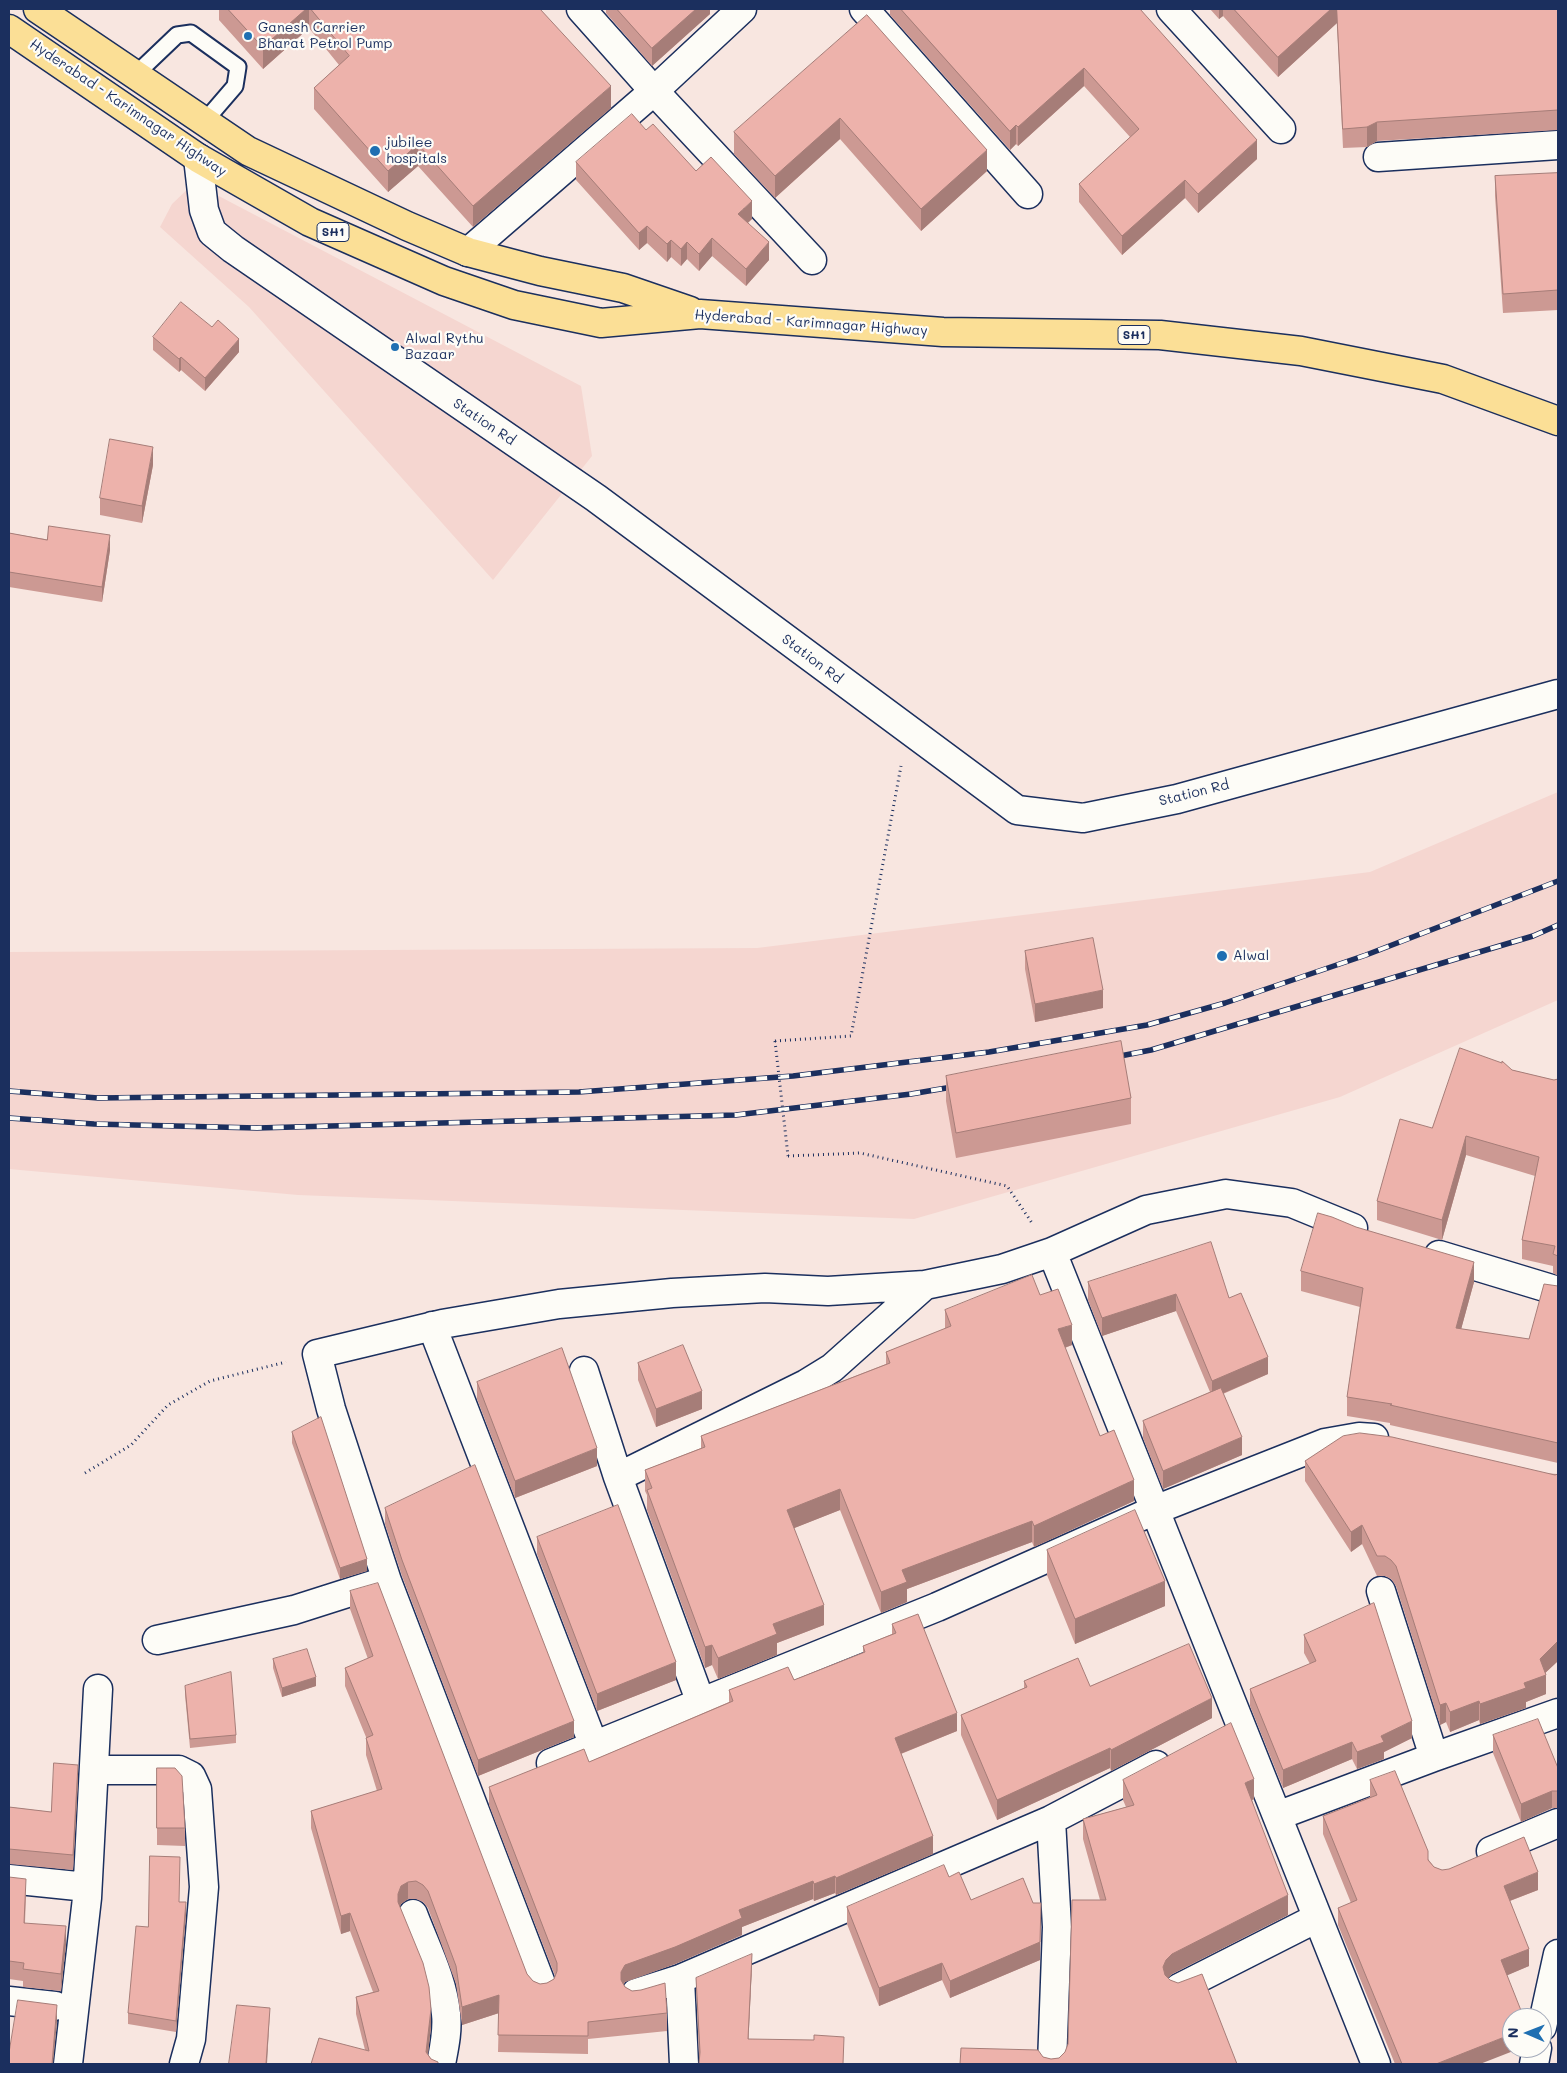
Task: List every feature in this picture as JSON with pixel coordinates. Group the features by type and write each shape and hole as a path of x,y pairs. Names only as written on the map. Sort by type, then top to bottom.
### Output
{"main road":[{"path":"38,9 134,76 248,150 407,226 468,252 540,271 623,288 700,314"},
{"name":"Hyderabad - Karimnagar Highway","path":"9,29 198,158 310,222 444,281 514,305 601,323 700,314 943,332 1160,335 1301,352 1442,379 1558,421"}],"street":[{"path":"581,9 654,91 812,260"},
{"path":"468,252 654,91 742,9"},
{"path":"864,9 1028,194"},
{"path":"1171,9 1281,129"},
{"path":"1378,157 1558,145"},
{"name":"Station Rd","path":"198,158 204,210 212,232 233,249 596,498 1017,810 1082,818 1177,799 1558,694"},
{"path":"542,1986 387,1580 331,1409 317,1354 432,1326 559,1304 672,1293 765,1288 828,1291 925,1286 1002,1268 1052,1252 1146,1210 1226,1194 1292,1203 1380,1238"},
{"path":"1417,1249 1558,1291"},
{"path":"1052,1252 1376,2064"},
{"path":"618,1477 806,1384 832,1368 925,1286"},
{"path":"432,1326 594,1746"},
{"path":"584,1371 618,1477 701,1703"},
{"path":"532,1771 937,1607 1155,1510 1324,1443 1359,1437 1394,1441"},
{"path":"157,1640 294,1610 387,1580"},
{"path":"1381,1591 1434,1757"},
{"path":"68,2064 87,1887 98,1689"},
{"path":"1277,1816 1558,1713"},
{"path":"1214,1735 1239,1722"},
{"path":"636,1993 680,1979 1051,1820 1179,1753"},
{"path":"94,1770 179,1770 191,1776 197,1789 204,1886 192,2040 184,2064"},
{"path":"470,1796 497,1785"},
{"path":"1051,1820 1057,1927 1052,2064"},
{"path":"1470,1860 1558,1823"},
{"path":"9,1879 87,1887"},
{"path":"413,1914 443,1996 447,2015 446,2036 440,2064"},
{"path":"1179,1988 1317,1918"},
{"path":"1546,2008 1558,1954"},
{"path":"680,1979 684,2064"},
{"path":"9,2001 74,2008"}],"lane":[{"path":"134,76 177,35 191,33 238,67 235,86 204,122"}],"path":[{"path":"908,731 851,1036 775,1041 788,1156 860,1153 1007,1186 1052,1252"},
{"path":"85,1473 131,1445 168,1405 210,1381 317,1354"}],"shaded area":[{"name":"Alwal Rythu Bazaar","path":"194,183 581,386 592,456 493,580 249,307 160,227 172,204"},
{"path":"1558,792 1558,1000 1340,1097 914,1219 298,1195 9,1169 9,952 757,948 1370,872"}],"building":[{"path":"228,9 306,9 263,47"},
{"path":"311,9 540,9 611,86 473,206 418,144 388,171 314,88 349,56"},
{"path":"617,9 696,9 652,48"},
{"path":"901,9 1140,9 1257,140 1198,194 1185,180 1122,236 1079,184 1139,129 1084,68 1018,127 1016,125 1010,131"},
{"path":"1234,9 1331,9 1278,57"},
{"path":"1337,9 1558,9 1558,110 1377,122 1367,127 1343,129"},
{"path":"867,15 987,150 921,209 840,118 775,176 734,132"},
{"path":"632,114 646,130 653,124 696,171 711,157 752,201 738,214 769,242 746,269 712,238 699,254 687,242 681,249 671,240 667,244 647,226 639,233 576,162"},
{"path":"1558,173 1558,290 1503,294 1495,176"},
{"path":"181,302 212,327 218,320 239,339 205,378 181,357 179,359 153,337"},
{"path":"110,439 153,447 142,506 100,498"},
{"path":"49,526 110,535 102,587 9,572 9,533 47,540"},
{"path":"1093,938 1103,990 1035,1004 1025,951"},
{"path":"1121,1041 1131,1098 956,1133 946,1076"},
{"path":"1460,1048 1502,1063 1502,1061 1512,1070 1554,1080 1558,1079 1558,1256 1553,1254 1555,1246 1522,1240 1539,1157 1466,1136 1442,1220 1377,1201 1400,1119 1432,1128"},
{"path":"1318,1213 1356,1227 1474,1262 1456,1328 1529,1339 1544,1284 1558,1286 1558,1443 1390,1405 1392,1404 1347,1397 1363,1288 1301,1271"},
{"path":"1211,1242 1229,1298 1241,1293 1268,1357 1212,1381 1176,1294 1102,1318 1088,1282"},
{"path":"1032,1275 1040,1295 1058,1289 1072,1325 1058,1329 1100,1436 1114,1430 1134,1480 1034,1526 1032,1521 902,1570 907,1582 881,1592 840,1489 787,1510 824,1605 773,1624 777,1634 718,1658 712,1645 705,1647 647,1490 652,1488 645,1470 705,1447 701,1436 890,1363 886,1352 951,1326 945,1310"},
{"path":"683,1345 702,1391 656,1409 638,1363"},
{"path":"562,1348 597,1448 515,1481 477,1382"},
{"path":"1221,1388 1242,1437 1163,1471 1143,1421"},
{"path":"321,1417 367,1559 340,1568 292,1432"},
{"path":"1360,1433 1392,1437 1555,1475 1558,1474 1558,1641 1540,1659 1546,1675 1524,1683 1526,1688 1480,1704 1479,1701 1450,1712 1446,1703 1440,1705 1396,1566 1385,1556 1377,1556 1362,1525 1351,1532 1305,1461 1343,1436"},
{"path":"475,1465 574,1721 478,1760 402,1560 385,1508"},
{"path":"618,1505 676,1662 597,1694 537,1537"},
{"path":"1135,1510 1165,1581 1075,1619 1047,1550"},
{"path":"378,1583 527,1974 533,1981 540,1984 554,1979 557,1963 489,1787 584,1749 589,1762 733,1701 729,1690 788,1667 794,1680 865,1652 863,1646 896,1633 892,1624 918,1614 957,1713 895,1738 933,1836 836,1878 835,1876 814,1884 813,1881 739,1910 742,1918 675,1947 625,1965 621,1972 621,1980 625,1987 632,1991 665,1983 667,2013 588,2022 588,2036 498,2035 499,1995 462,2007 456,1966 428,1891 416,1881 408,1882 401,1886 398,1902 423,1963 429,1987 431,2009 426,2052 438,2064 311,2064 319,2038 369,2051 356,1997 379,1991 350,1913 341,1916 311,1811 382,1789 366,1738 373,1735 345,1668 373,1656 350,1591"},
{"path":"1374,1603 1412,1721 1381,1736 1384,1742 1357,1752 1352,1742 1283,1770 1250,1689 1316,1661 1304,1635"},
{"path":"1189,1644 1212,1698 1111,1750 1110,1748 997,1800 961,1715 1027,1687 1024,1681 1078,1658 1090,1686"},
{"path":"307,1649 316,1677 282,1688 273,1659"},
{"path":"231,1672 236,1735 190,1739 185,1686"},
{"path":"1538,1719 1558,1768 1558,1791 1552,1791 1521,1804 1493,1735"},
{"path":"1231,1723 1254,1779 1245,1783 1288,1895 1172,1954 1166,1960 1163,1967 1165,1975 1170,1980 1178,1983 1202,1974 1237,2064 960,2064 961,2048 1038,2050 1043,2057 1051,2059 1059,2058 1065,2052 1068,2044 1072,1900 1106,1900 1083,1819 1134,1805 1123,1780"},
{"path":"54,1763 78,1765 73,1855 9,1849 9,1807 51,1812"},
{"path":"157,1768 175,1768 182,1776 185,1828 157,1828"},
{"path":"1395,1771 1428,1851 1428,1860 1434,1867 1442,1870 1449,1869 1524,1837 1538,1872 1504,1886 1529,1949 1501,1960 1520,2008 1502,2008 1502,2038 1436,2064 1402,2064 1338,1908 1357,1900 1323,1816 1377,1795 1370,1780"},
{"path":"150,1856 180,1857 179,1902 186,1902 176,2021 128,2013 136,1926 148,1927"},
{"path":"944,1865 949,1877 959,1872 971,1900 1023,1878 1033,1903 1041,1903 1040,1942 950,1981 942,1963 879,1988 847,1907"},
{"path":"9,1877 26,1879 24,1923 66,1926 61,1974 23,1969 24,1963 9,1961"},
{"path":"752,1954 748,2039 814,2040 814,2035 844,2037 843,2064 699,2064 696,1978"},
{"path":"18,2000 57,2005 52,2064 9,2064 9,2053"},
{"path":"237,2005 270,2008 266,2064 229,2064"}],"railway":[{"path":"9,1091 98,1098 579,1092 793,1076 989,1052 1147,1025 1225,1003 1366,955 1558,881"},
{"path":"1110,1058 1151,1050 1533,936 1558,925"},
{"path":"9,1118 94,1124 257,1128 736,1115 911,1094 958,1086"}],"place":[{"name":"Ganesh Carrier Bharat Petrol Pump","path":"248,36"},
{"name":"jubilee hospitals","path":"375,151"},
{"name":"Alwal Rythu Bazaar","path":"395,347"},
{"name":"Alwal","path":"1222,956"}]}
